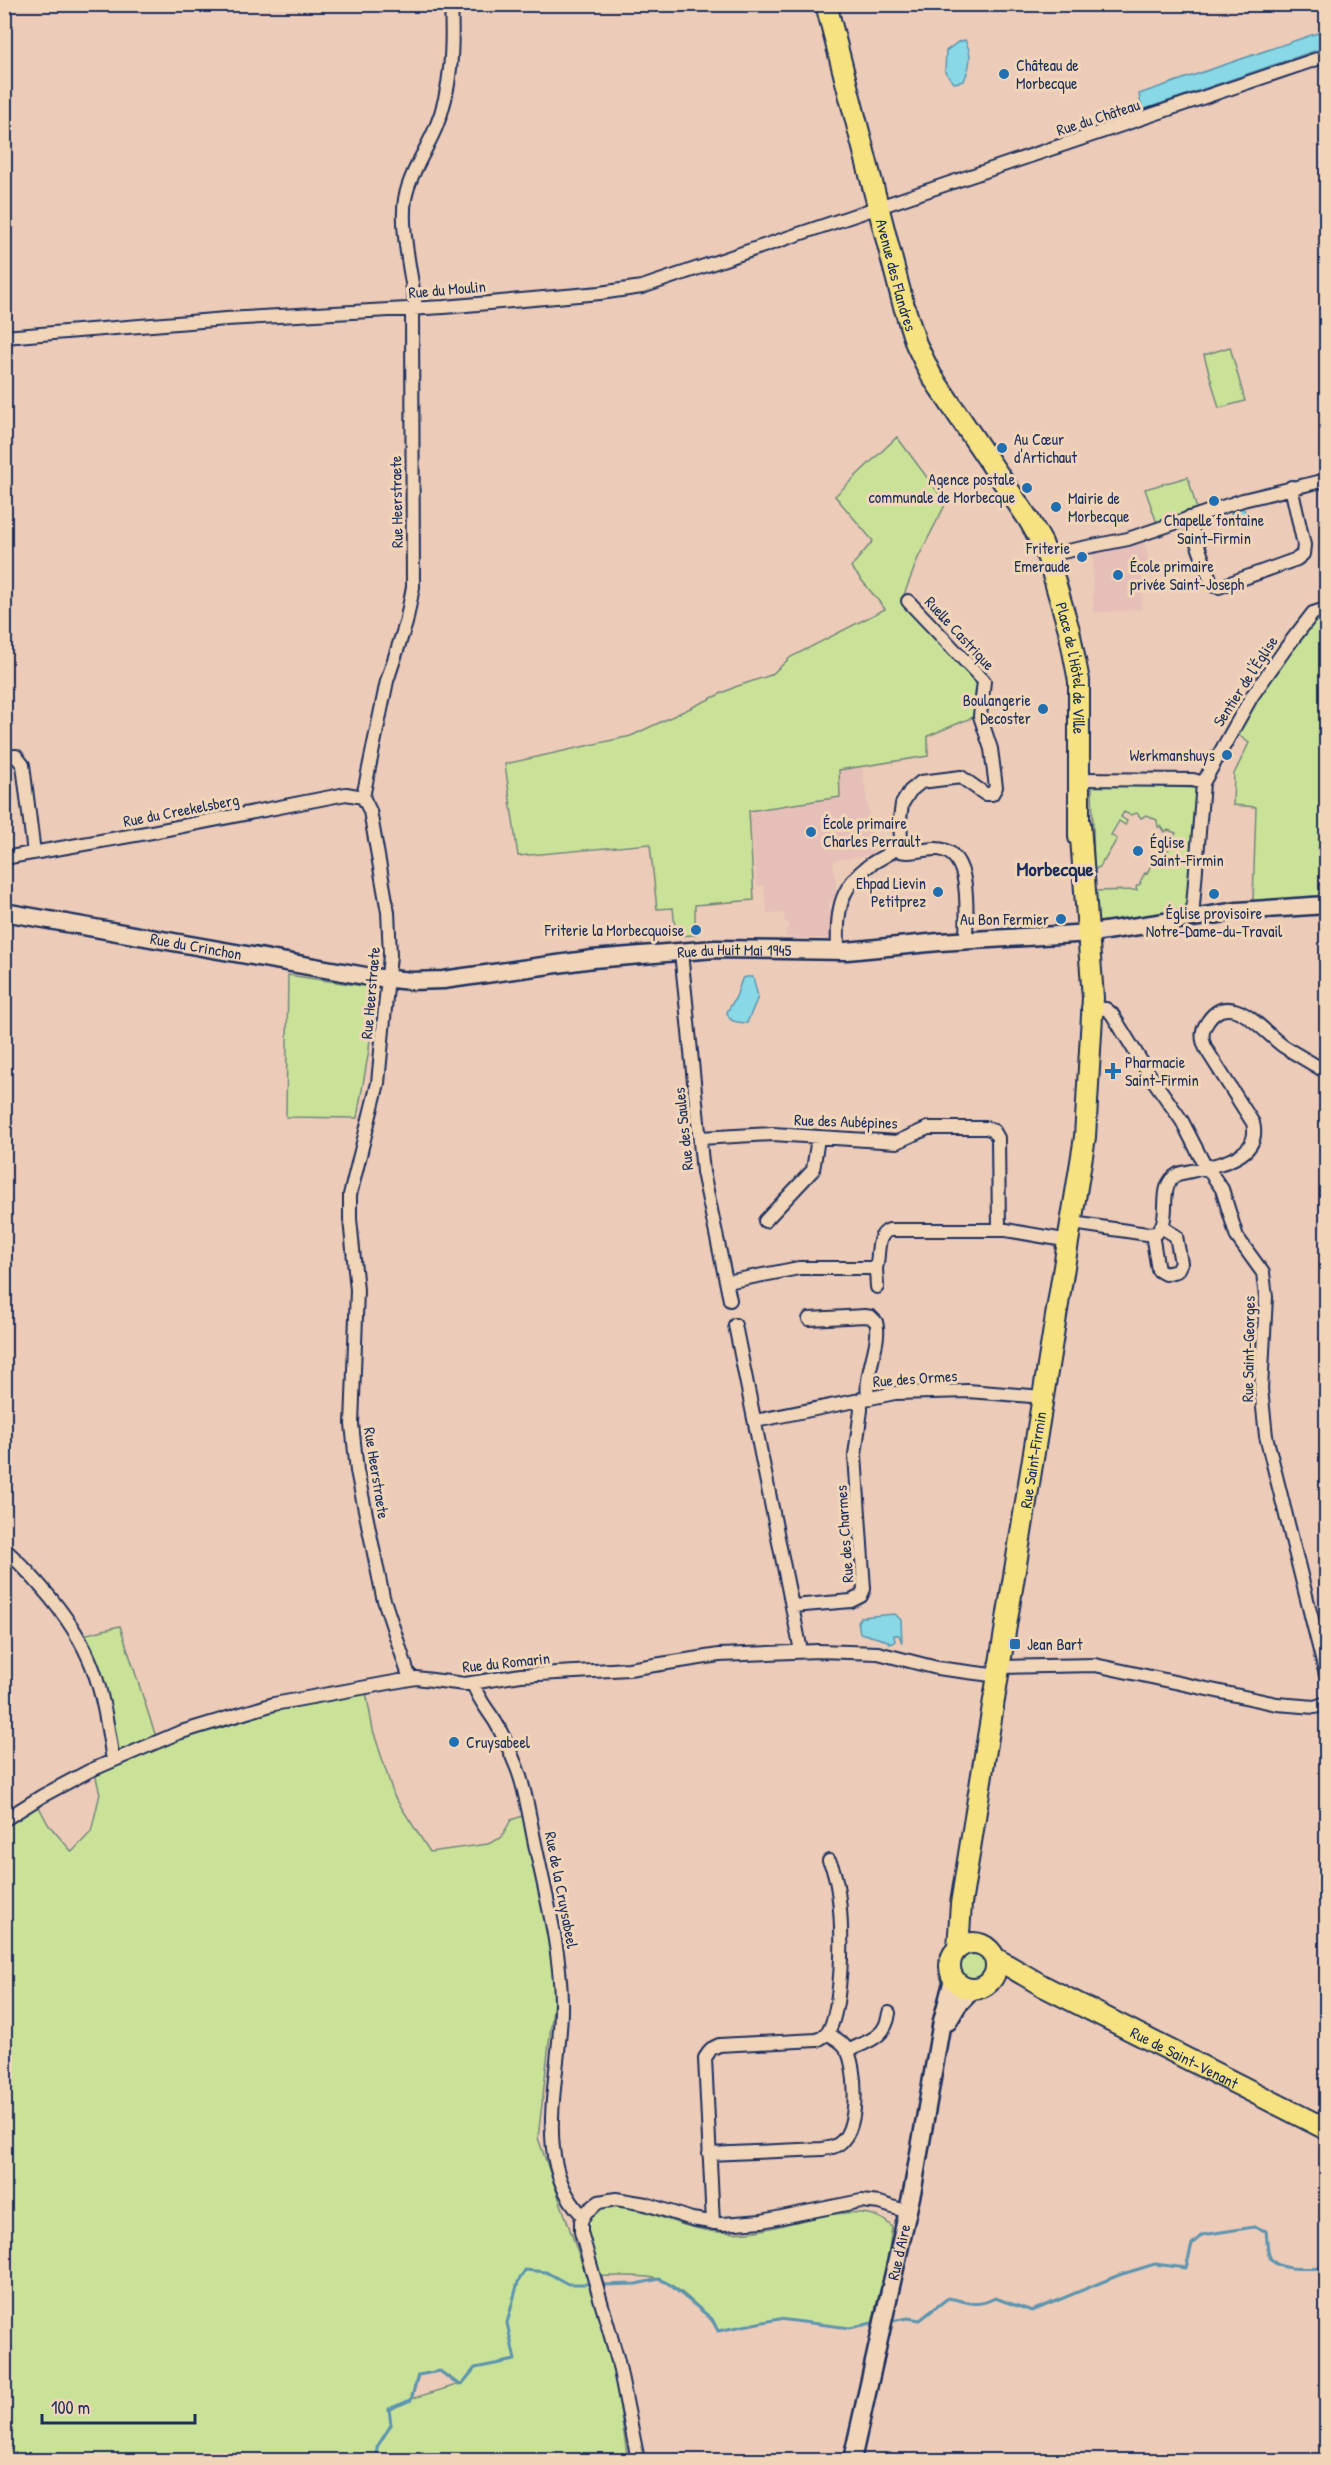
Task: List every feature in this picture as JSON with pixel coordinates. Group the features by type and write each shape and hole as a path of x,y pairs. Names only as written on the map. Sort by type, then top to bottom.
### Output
{"main road":[{"name":"Avenue des Flandres","path":"826,4 906,314 925,365 1029,520"},
{"name":"Place de l'Hôtel de Ville","path":"1029,520 1047,555 1060,597 1078,674 1080,779 1078,904 1085,933"},
{"name":"Rue Saint-Firmin","path":"957,1948 961,1904 1071,1232 1086,1126 1090,1008 1085,933"},
{"name":"Rue Saint-Firmin","path":"964,1888 970,1925 980,1944"},
{"path":"968,1943 980,1944 989,1949 994,1958 995,1970 981,1985 963,1987 953,1979 949,1964 952,1955 957,1948 968,1943"},
{"name":"Rue de Saint-Venant","path":"994,1958 1042,1986 1326,2129"},
{"name":"Rue de Saint-Venant","path":"981,1985 1015,1980 1042,1986"}],"street":[{"name":"Rue Heerstraete","path":"410,1679 390,1623 357,1471 352,1424 357,1290 350,1195 378,1083 390,938 388,912 370,811 363,797 387,681 406,623 413,587 414,309 405,226 405,203 413,175 434,132 445,98 450,62 451,4"},
{"name":"Rue du Château","path":"878,207 1326,56"},
{"name":"Rue du Moulin","path":"4,337 245,317 414,309 600,293 642,286 878,207"},
{"path":"1047,555 1120,541 1243,500 1326,480"},
{"path":"1188,518 1211,582 1214,586 1219,586 1297,559 1303,554 1304,545 1292,487"},
{"name":"Ruelle Castrique","path":"896,849 901,843 902,804 910,791 921,782 957,777 964,779 983,794 989,795 995,791 991,749 980,716 984,681 908,601"},
{"name":"Sentier de l'Église","path":"1203,783 1249,702 1286,648 1313,613 1326,609"},
{"path":"4,757 18,758 23,765 34,853"},
{"path":"1080,779 1193,780 1203,783 1192,918"},
{"name":"Rue du Creekelsberg","path":"4,858 346,794 363,797"},
{"path":"838,952 838,913 847,890 861,873 896,849 902,852 941,849 956,860 966,882 966,940"},
{"name":"Rue du Huit Mai 1945","path":"388,979 443,980 593,959 681,952 748,949 838,952 966,940 1085,933 1249,910 1326,905"},
{"name":"Rue du Crinchon","path":"4,912 388,979"},
{"name":"Rue des Saules","path":"681,952 706,1188 730,1300"},
{"name":"Rue Saint-Georges","path":"1090,1008 1106,1009 1112,1014 1149,1074 1182,1121 1206,1167 1225,1194 1237,1237 1257,1263 1264,1278 1266,1297 1261,1389 1266,1436 1326,1675"},
{"path":"877,1287 876,1268 880,1238 887,1231 1157,1231 1170,1179 1178,1174 1243,1154 1251,1146 1255,1137 1253,1123 1204,1044 1203,1031 1214,1015 1229,1009 1244,1012 1286,1048 1326,1072"},
{"name":"Rue des Aubépines","path":"700,1138 766,1134 897,1142 928,1128 984,1127 992,1130 999,1141 999,1230"},
{"path":"765,1221 813,1170 818,1137"},
{"path":"727,1282 799,1268 876,1268"},
{"name":"Rue des Charmes","path":"794,1606 851,1601 861,1596 864,1589 855,1455 861,1410 877,1332 876,1322 871,1317 865,1316 809,1320"},
{"path":"735,1325 794,1606 801,1651"},
{"name":"Rue des Ormes","path":"755,1421 902,1392 950,1391 1044,1397"},
{"path":"4,1549 21,1564 52,1599 81,1639 99,1683 113,1760"},
{"name":"Rue du Romarin","path":"4,1820 47,1793 113,1760 169,1736 257,1709 410,1679 426,1678 454,1683 473,1683 522,1675 629,1669 719,1654 801,1651 878,1653 937,1668 999,1671"},
{"path":"999,1671 1095,1665 1262,1702 1310,1707 1326,1702"},
{"name":"Rue de la Cruysabeel","path":"473,1683 501,1731 522,1784 555,1929 559,1960 561,2014 552,2144 556,2168 564,2191 583,2216"},
{"path":"713,2223 704,2061 711,2049 723,2044 817,2040 827,2033 835,2008 841,1965 836,1877 828,1861"},
{"name":"Rue d'Aire","path":"852,2460 908,2212 943,2017 953,1979"},
{"name":"Rue d'Aire","path":"940,2043 952,2013 981,1985"},
{"path":"847,2051 882,2033 889,2013"},
{"path":"709,2154 822,2149 839,2144 848,2132 855,2095 847,2051 842,2043 827,2033"},
{"path":"638,2460 621,2372 581,2232 583,2216 589,2208 599,2202 616,2199 636,2202 713,2223 742,2224 861,2201 880,2203 908,2212"}],"shaded area":[{"name":"École primaire privée Saint-Joseph","path":"1143,539 1152,571 1143,572 1141,609 1093,613 1093,552"},
{"name":"École primaire Charles Perrault","path":"862,766 874,854 833,861 838,901 829,903 833,939 786,937 785,929 789,928 789,922 785,922 784,913 767,914 764,885 757,886 749,811 839,797 839,770"}],"green space":[{"path":"1230,347 1245,401 1219,408 1204,355"},
{"path":"897,437 946,503 918,558 902,600 978,682 978,715 928,736 928,756 839,770 840,797 749,811 754,900 695,905 695,935 676,936 673,908 657,909 650,844 518,856 505,764 631,736 735,687 771,675 791,657 885,609 851,567 873,541 835,496"},
{"path":"1188,477 1197,510 1158,526 1145,489"},
{"path":"1316,613 1326,613 1326,897 1253,901 1256,807 1233,805 1234,774 1249,743 1235,732 1260,691"},
{"path":"1092,784 1197,788 1187,912 1097,923 1094,891 1137,890 1136,887 1141,883 1145,873 1147,874 1153,860 1162,864 1176,833 1168,830 1165,832 1161,826 1158,827 1157,820 1146,815 1141,818 1137,813 1130,815 1124,812 1121,817 1127,821 1125,825 1119,821 1111,835 1117,839 1101,866 1094,870"},
{"path":"288,975 370,987 373,1000 369,1050 357,1118 286,1117"},
{"path":"120,1626 156,1737 120,1752 117,1751 83,1635"},
{"path":"366,1692 373,1730 394,1796 430,1852 488,1844 501,1838 511,1820 525,1815 554,1965 554,2000 538,2138 612,2357 628,2460 5,2460 5,1827 38,1805 48,1824 72,1852 91,1832 100,1794 95,1773 174,1739 267,1710","holes":["440,2371 460,2384 411,2399 418,2375"]},
{"path":"973,1953 982,1957 986,1966 982,1975 973,1979 964,1975 960,1966 964,1957"},
{"path":"614,2205 641,2210 692,2227 724,2232 764,2230 844,2213 863,2213 879,2217 892,2227 887,2264 872,2323 850,2328 779,2319 718,2331 692,2301 666,2282 645,2277 599,2276 589,2243 588,2222 592,2214 600,2208"}],"water":[{"path":"1326,30 1326,47 1142,110 1139,94"},
{"path":"965,40 970,56 968,70 964,81 954,83 945,72 946,51"},
{"path":"1236,508 1242,508 1247,516 1245,522 1236,524 1231,519 1231,513"},
{"path":"753,977 758,997 747,1023 732,1020 727,1012 736,997 742,979"},
{"path":"895,1614 901,1620 902,1643 899,1635 894,1635 895,1642 890,1644 888,1641 860,1633 858,1621 861,1617"}],"waterway":[{"path":"892,2321 908,2318 920,2320 948,2298 976,2304 995,2298 1032,2311 1119,2275 1155,2264 1186,2268 1192,2244 1202,2235 1254,2227 1266,2231 1269,2255 1278,2265 1303,2269 1326,2268"},
{"path":"383,2460 377,2456 377,2447 391,2425 389,2409 411,2400 418,2375 440,2371 454,2382 462,2384 475,2368 515,2360 507,2323 518,2282 525,2270 546,2272 568,2284 591,2284"},
{"path":"601,2285 636,2284 659,2279 669,2284 712,2319 718,2331 779,2319 850,2328 872,2323"}],"place":[{"name":"Château de Morbecque","path":"1004,74"},
{"name":"Au Cœur d'Artichaut","path":"1002,448"},
{"name":"Agence postale communale de Morbecque","path":"1027,488"},
{"name":"Chapelle fontaine Saint-Firmin","path":"1214,501"},
{"name":"Mairie de Morbecque","path":"1056,507"},
{"name":"Friterie Emeraude","path":"1082,557"},
{"name":"École primaire privée Saint-Joseph","path":"1118,575"},
{"name":"Boulangerie Decoster","path":"1043,709"},
{"name":"Werkmanshuys","path":"1227,755"},
{"name":"École primaire Charles Perrault","path":"811,832"},
{"name":"Église Saint-Firmin","path":"1138,851"},
{"name":"Ehpad Lievin Petitprez","path":"938,892"},
{"name":"Église provisoire Notre-Dame-du-Travail","path":"1214,894"},
{"name":"Au Bon Fermier","path":"1061,919"},
{"name":"Friterie la Morbecquoise","path":"696,930"},
{"name":"Pharmacie Saint-Firmin","path":"1113,1071"},
{"name":"Jean Bart","path":"1015,1644"},
{"name":"Cruysabeel","path":"454,1742"}],"district":[{"name":"Morbecque","path":"1055,869"}]}
